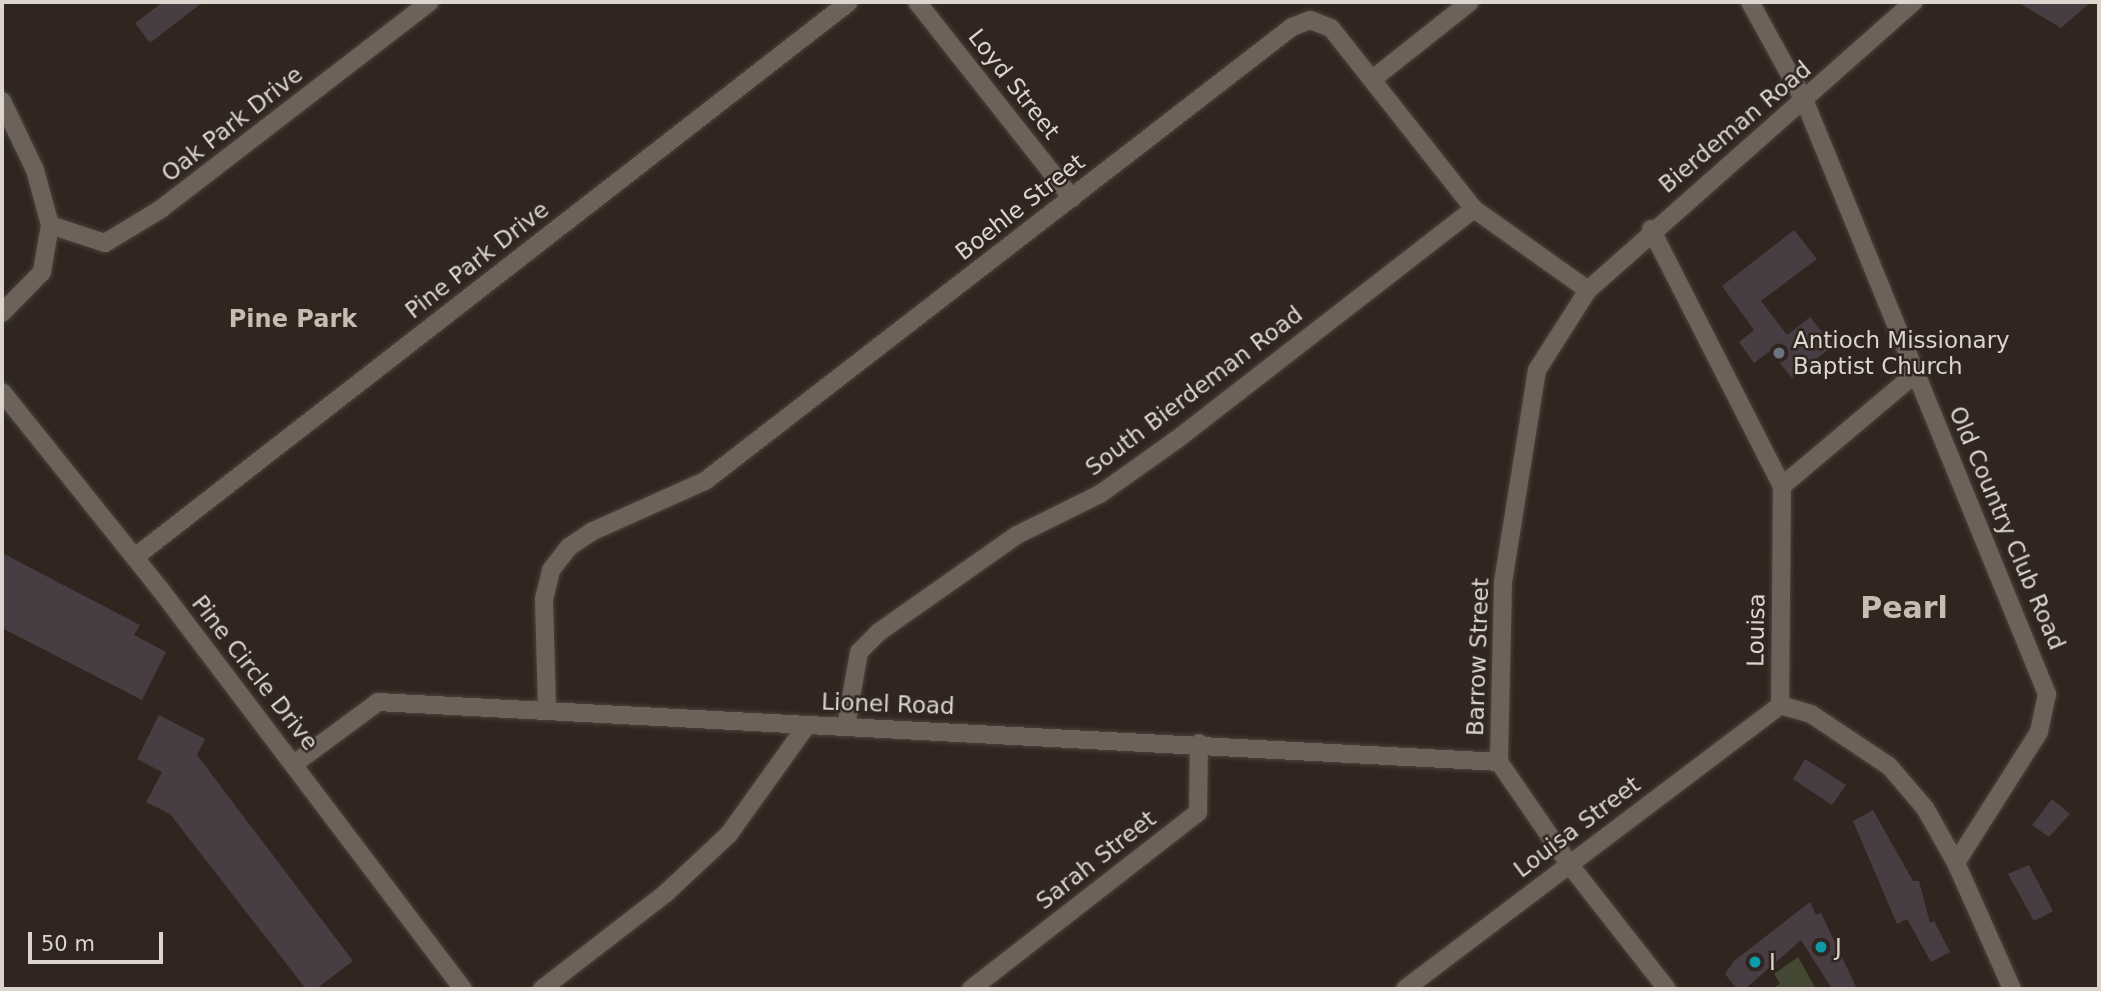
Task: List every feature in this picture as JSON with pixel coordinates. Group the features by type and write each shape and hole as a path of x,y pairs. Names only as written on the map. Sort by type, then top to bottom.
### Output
{"street":[{"name":"Oak Park Drive","path":"50,225 105,243 161,209 430,2"},
{"name":"Pine Park Drive","path":"135,558 849,2"},
{"name":"Loyd Street","path":"917,2 1072,198"},
{"path":"1374,78 1470,2"},
{"name":"Old Country Club Road","path":"1751,2 1805,102 2048,694 2039,732 1956,863"},
{"name":"Bierdeman Road","path":"1588,290 1651,229 1805,102 1914,2"},
{"name":"Boehle Street","path":"547,708 544,599 551,570 569,547 705,481 1292,27 1310,20 1331,27 1374,78 1474,209 1588,290"},
{"path":"2,101 35,170 50,225 42,272 2,313"},
{"name":"South Bierdeman Road","path":"846,726 859,652 879,632 1017,535 1100,494 1176,440 1474,209"},
{"path":"1651,229 1782,486 1916,373"},
{"name":"Barrow Street","path":"1588,290 1537,370 1503,583 1499,761 1569,864 1667,989"},
{"name":"Pine Circle Drive","path":"2,392 135,558 463,989"},
{"name":"Louisa","path":"1780,705 1782,486"},
{"name":"Lionel Road","path":"294,764 378,702 547,708 807,725 1199,743 1499,761"},
{"path":"1780,705 1811,714 1889,766 1925,808 1956,863 2012,989"},
{"name":"Louisa Street","path":"1405,989 1780,705"},
{"path":"542,989 666,893 729,834 807,725"},
{"name":"Sarah Street","path":"971,989 1198,811 1199,743"}],"green space":[{"path":"1798,957 1816,989 1773,989 1780,983 1774,974"}],"building":[{"path":"163,2 203,2 150,43 135,23"},
{"path":"2017,2 2091,2 2061,28"},
{"name":"Antioch Missionary Baptist Church","path":"1794,230 1817,259 1761,301 1787,335 1810,317 1833,346 1792,378 1770,351 1754,363 1739,342 1754,330 1722,286"},
{"path":"2,553 140,625 134,635 166,652 142,700 2,628"},
{"path":"159,715 205,739 197,755 353,961 316,989 306,989 170,814 146,802 162,772 137,759"},
{"path":"1805,759 1846,785 1832,805 1793,779"},
{"path":"2052,799 2070,814 2049,837 2032,825"},
{"path":"1873,810 1913,881 1919,881 1930,923 1934,921 1950,952 1931,962 1907,919 1897,924 1853,821"},
{"path":"2029,865 2053,911 2034,921 2008,874"},
{"path":"1810,902 1816,915 1821,913 1857,989 1832,989 1801,940 1745,989 1737,989 1725,974 1734,961"}],"place":[{"name":"Antioch Missionary Baptist Church","path":"1779,353"},
{"name":"J","path":"1821,947"},
{"name":"I","path":"1755,962"}],"district":[{"name":"Pine Park","path":"293,320"},
{"name":"Pearl","path":"1904,608"}]}
